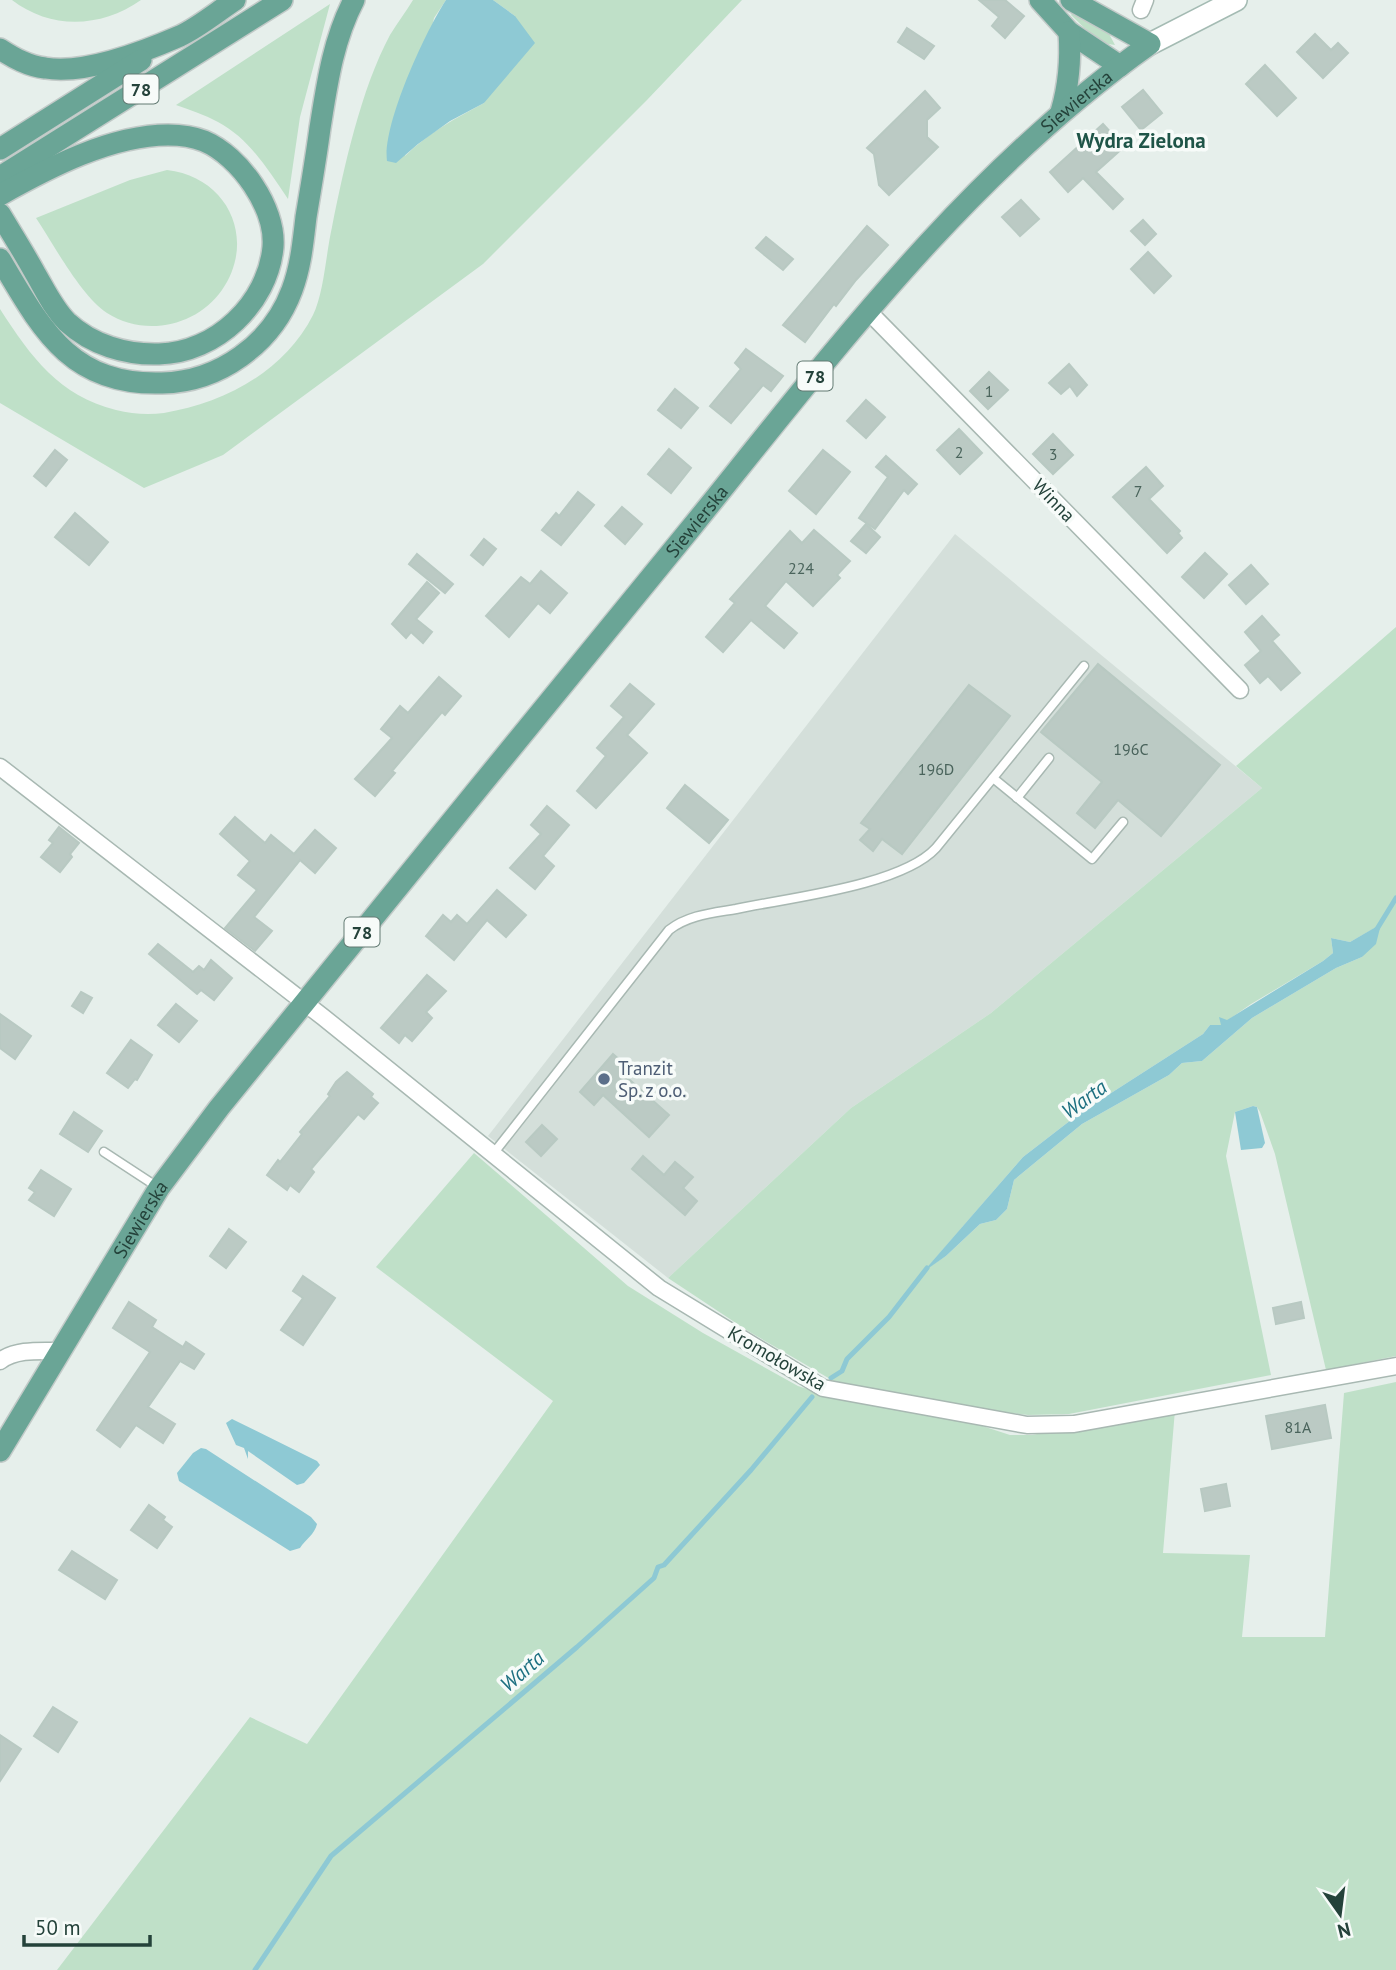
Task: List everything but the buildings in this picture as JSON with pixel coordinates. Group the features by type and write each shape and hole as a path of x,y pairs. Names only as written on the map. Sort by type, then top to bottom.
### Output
{"main road":[{"name":"78","path":"0,149 235,0"},
{"name":"78","path":"3,188 282,0"},
{"path":"0,259 47,335 82,364 124,381 146,384 181,381 214,372 253,348 282,313 299,270 327,84 336,42 354,0"},
{"path":"1040,0 1069,32 1120,66"},
{"path":"1071,0 1150,44 1236,0"},
{"path":"1061,112 1070,69 1069,32"},
{"path":"0,49 21,62 44,68 72,70 110,62 182,35"},
{"name":"78","path":"1120,66 1150,44"},
{"name":"Siewierska","path":"0,1451 159,1188 303,1004 868,311 950,220 1061,112 1120,66"},
{"path":"0,214 54,306 67,322 103,345 144,355 165,354 206,342 240,317 254,300 270,264 273,245 271,225 251,181 231,159 206,142 168,135 124,141 3,188"}],"street":[{"name":"Winna","path":"868,311 1240,690"},
{"path":"0,767 303,1004"},
{"name":"Kromołowska","path":"303,1004 323,1017 659,1288 822,1388 1027,1425 1074,1424 1396,1366"},
{"path":"0,1361 11,1354 22,1352 59,1351"}],"lane":[{"path":"493,1154 669,930 691,918 833,889 906,868 929,855 1084,666"},
{"path":"1017,798 1049,758"},
{"path":"993,778 1092,859 1123,822"},
{"path":"104,1152 159,1188"}],"shaded area":[{"path":"955,534 1262,788 991,1013 851,1108 668,1278 488,1136"}],"green space":[{"path":"12,0 141,0 109,16 76,22 43,17"},
{"path":"413,0 446,0 434,18 405,156 433,133 484,103 515,16 493,0 742,0 647,100 483,264 223,455 144,488 0,403 0,309 35,358 62,385 96,404 128,412 164,413 209,401 250,382 286,353 301,335 317,306 348,154 370,79 390,35"},
{"path":"330,4 300,117 288,199 258,156 240,137 213,119 176,105"},
{"path":"1074,11 1108,32 1115,45 1091,34 1071,15"},
{"path":"167,170 188,175 206,185 220,198 236,231 237,251 232,270 222,290 198,313 169,324 137,325 107,313 87,295 36,218 130,180"},
{"path":"1396,627 1396,1356 1326,1370 1275,1154 1260,1112 1253,1106 1235,1112 1226,1156 1271,1375 1069,1414 1028,1415 970,1408 837,1383 748,1331 668,1278 851,1108 991,1013 1262,788 1236,766","holes":["1380,925 1362,957 1336,968 1252,1018 1202,1061 1182,1063 1169,1075 1082,1124 1014,1180 1007,1209 996,1220 980,1224 946,1256 926,1269 1023,1157 1080,1113 1203,1034 1210,1025 1221,1025 1323,961 1333,953 1331,938 1350,942"]},
{"path":"474,1153 628,1286 703,1333 798,1386 829,1396 970,1422 1010,1435 1032,1435 1175,1410 1163,1553 1250,1555 1242,1637 1325,1637 1344,1393 1396,1382 1396,1970 57,1970 250,1717 307,1744 553,1401 376,1267"}],"water":[{"path":"446,0 493,0 515,16 535,43 484,103 450,121 396,163 387,161 387,145 398,102 417,55"},
{"path":"1381,924 1376,944 1362,957 1336,968 1252,1018 1202,1061 1182,1063 1169,1075 1082,1124 1014,1180 1007,1209 996,1220 980,1224 946,1256 923,1272 1023,1157 1080,1113 1203,1034 1210,1025 1221,1025 1219,1017 1227,1020 1323,961 1333,953 1331,938 1350,942"},
{"path":"1257,1107 1265,1143 1262,1148 1241,1150 1235,1112"},
{"path":"232,1419 317,1461 320,1465 304,1483 297,1485 248,1451 248,1459 244,1448 236,1445 226,1423"},
{"path":"201,1448 311,1517 317,1524 316,1528 300,1548 290,1551 179,1481 177,1473 193,1453"}],"waterway":[{"name":"Warta","path":"1377,929 1396,898"},
{"name":"Warta","path":"831,1378 842,1371 847,1359 889,1317 927,1268"},
{"name":"Warta","path":"255,1970 331,1856 654,1578 658,1567 664,1565 751,1470 812,1397"}],"place":[{"name":"Tranzit Sp. z o.o.","path":"604,1079"}],"district":[{"name":"Wydra Zielona","path":"1141,140"}]}
